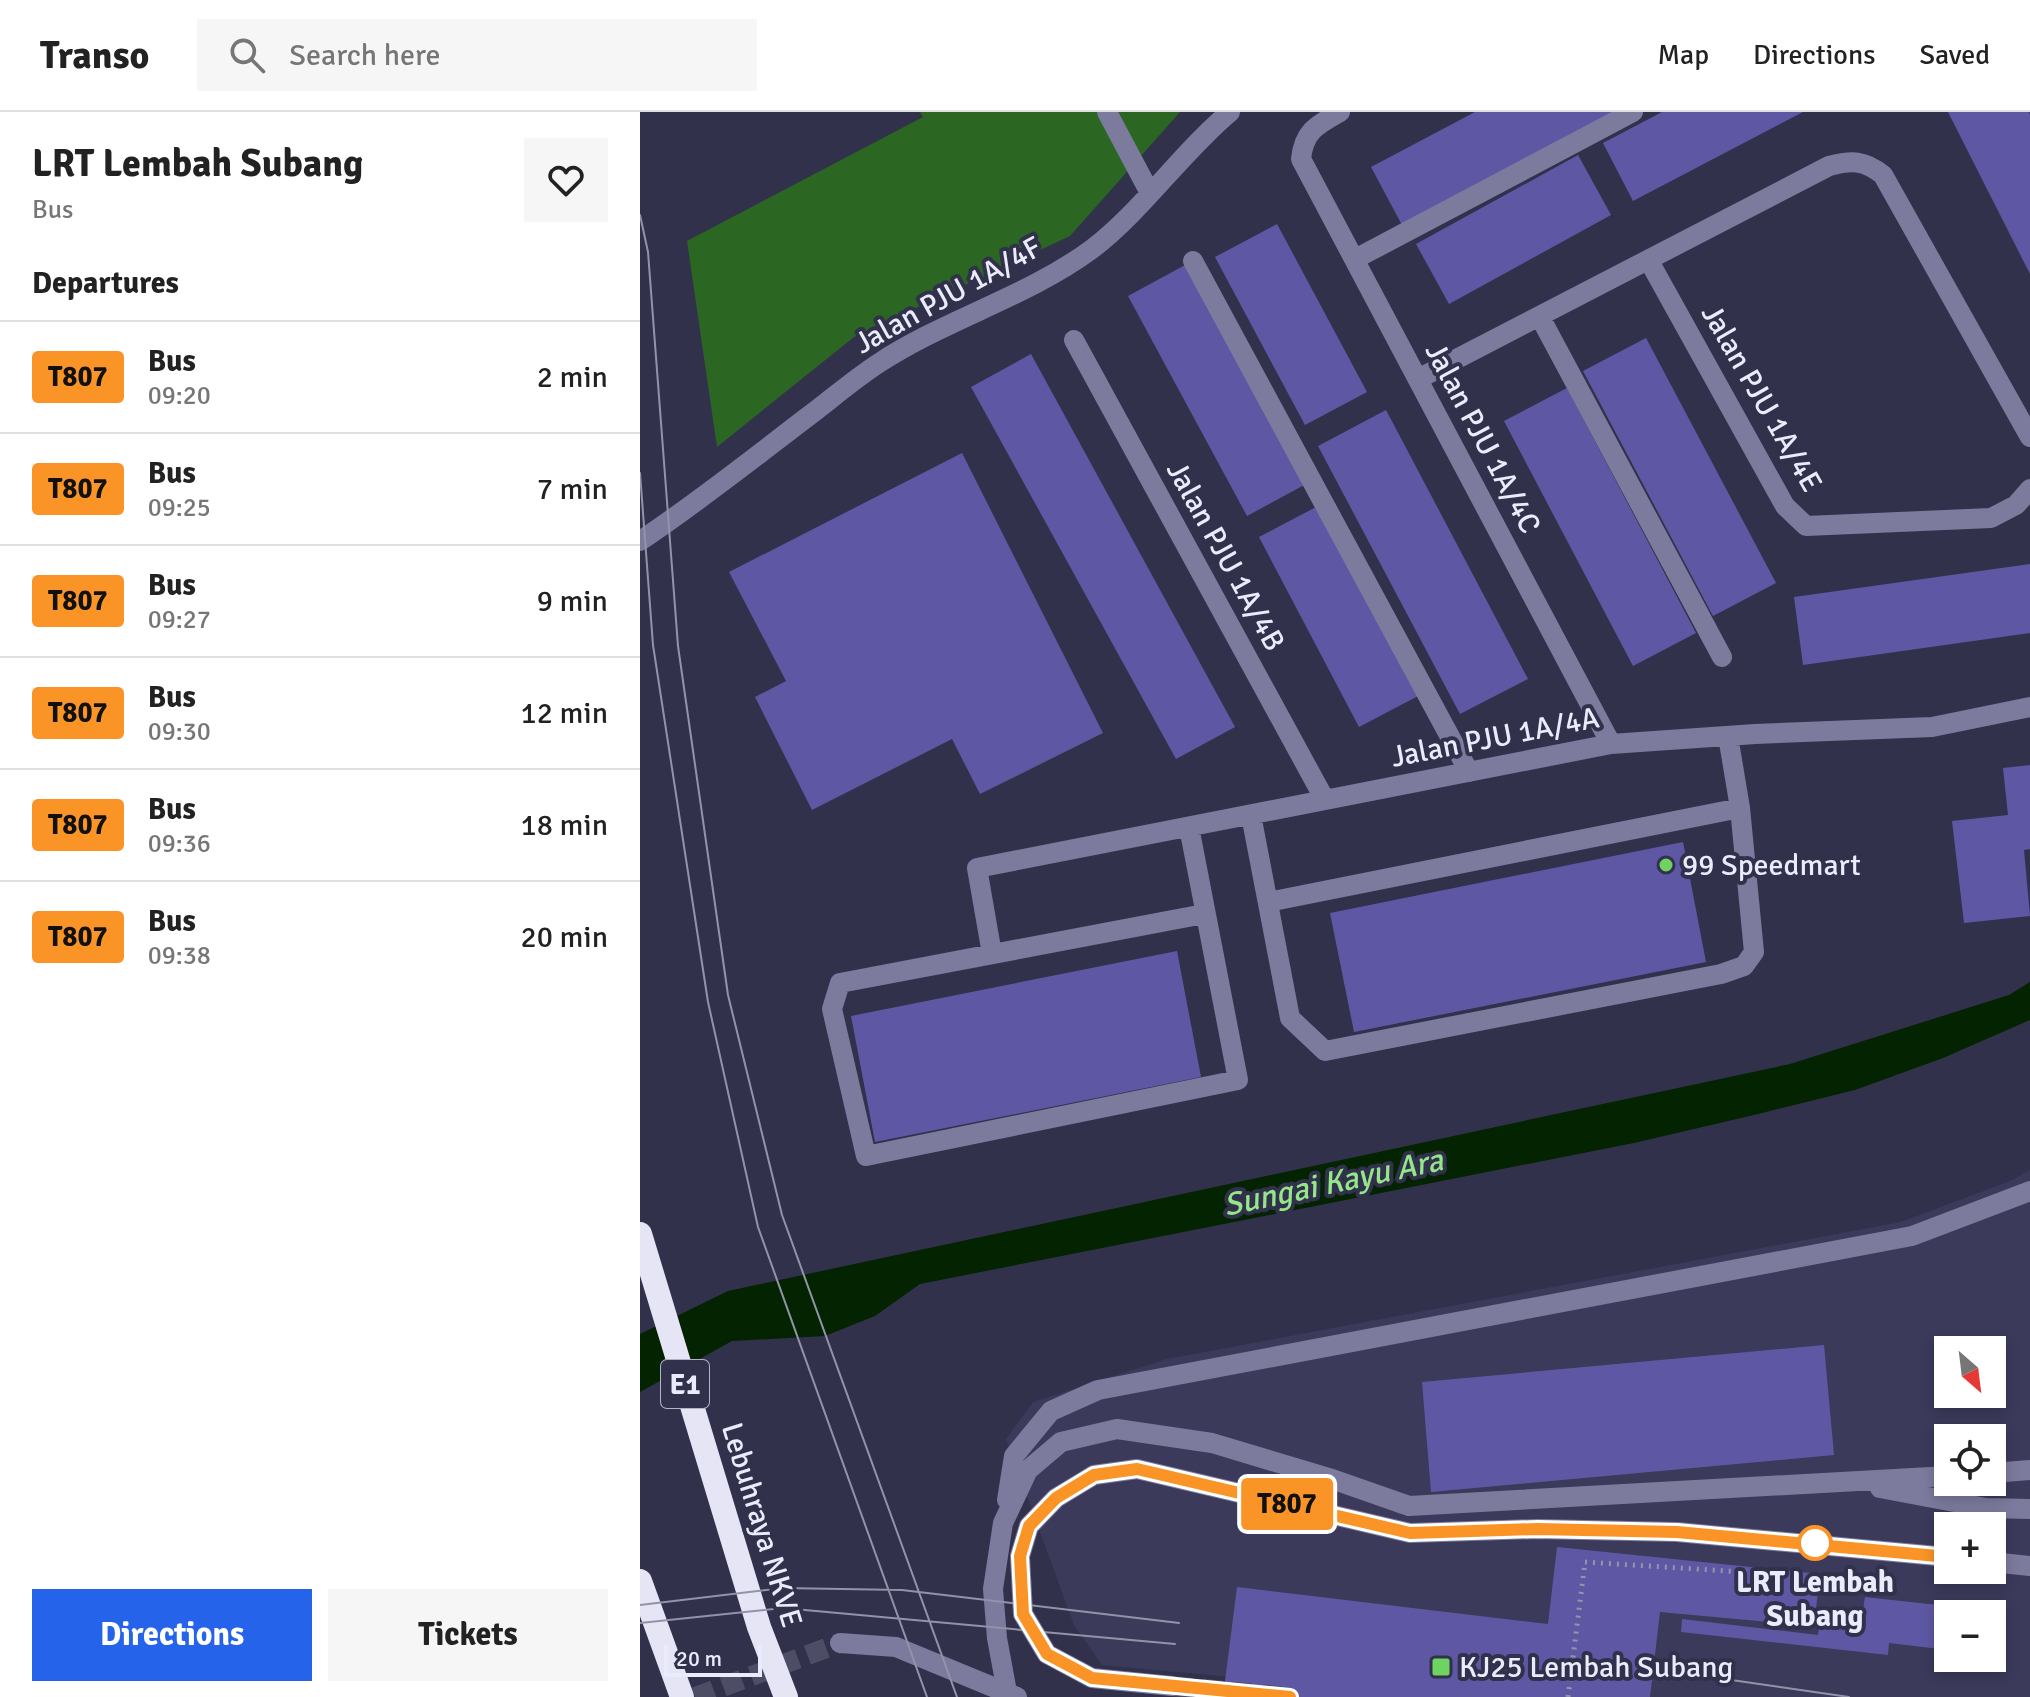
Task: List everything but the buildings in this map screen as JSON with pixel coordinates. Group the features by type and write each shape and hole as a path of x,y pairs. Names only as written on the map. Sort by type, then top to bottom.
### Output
{"highway":[{"name":"Lebuhraya NKVE","path":"640,1234 759,1627 786,1697"},
{"path":"640,1581 682,1697"}],"street":[{"path":"1107,112 1150,193"},
{"name":"Jalan PJU 1A/4F","path":"640,541 684,512 876,365 917,339 1054,273 1094,247 1150,193 1201,137 1230,112"},
{"name":"Jalan PJU 1A/4C","path":"1340,112 1317,124 1303,142 1301,159 1611,744"},
{"path":"1355,259 1633,112"},
{"path":"1418,379 1829,166 1851,161 1868,163 1883,175 2030,437"},
{"path":"1193,261 1469,772"},
{"name":"Jalan PJU 1A/4E","path":"1649,261 1785,506 1806,526 1991,518 2016,505 2030,489"},
{"path":"1540,317 1722,657"},
{"name":"Jalan PJU 1A/4B","path":"1074,340 1325,800"},
{"name":"Jalan PJU 1A/4A","path":"992,954 977,868 1611,744 1932,727 2030,707"},
{"path":"1251,815 1290,1018 1325,1051 1721,974 1744,966 1754,952 1740,808 1728,736"},
{"path":"1268,902 1740,808"},
{"path":"1189,827 1238,1080 866,1156 832,1009 840,983 1204,914"},
{"path":"1012,1694 997,1638 993,1589 1014,1456 1051,1411 1098,1390 1912,1236 2030,1191"},
{"path":"1003,1523 1028,1470 1061,1442 1117,1429 1212,1443 1409,1506 1934,1477"},
{"path":"1172,1686 1092,1678 1047,1654 1023,1614 1020,1556 1029,1526 1056,1498 1094,1475 1137,1469 1410,1533 1537,1529 1677,1532 1934,1556"},
{"path":"2006,1472 2030,1470"},
{"path":"1848,1482 1986,1508 2030,1509"},
{"path":"2006,1563 2030,1566"},
{"path":"840,1643 896,1647 1012,1694"}],"path":[{"path":"1568,1697 1585,1562 1759,1573"}],"shaded area":[{"path":"2030,1170 2030,1697 1447,1697 1102,1665 1074,1625 1006,1439 1033,1402 1167,1359 1901,1222 2010,1181"}],"green space":[{"path":"920,112 1180,112 1070,236 854,337 717,447 687,241 923,117"}],"water":[{"name":"Sungai Kayu Ara","path":"2030,982 2030,1020 1943,1058 1855,1090 1634,1143 920,1284 875,1316 825,1336 732,1341 640,1392 640,1334 728,1291 1790,1064 2009,995"}],"tunnel":[{"path":"695,1697 840,1643"},
{"path":"1172,1686 1289,1697"}],"tram line":[{"path":"640,215 648,252 678,646 728,995 782,1215 957,1697"},
{"path":"640,473 653,645 708,1002 758,1227 927,1697"},
{"path":"640,1605 782,1588 902,1590 1179,1623"},
{"path":"640,1623 783,1608 1175,1644"},
{"path":"1669,1671 1849,1697"}],"bus line":[{"name":"T807","path":"1290,1697 1092,1678 1047,1654 1023,1614 1020,1556 1029,1526 1056,1498 1094,1475 1137,1469 1410,1533 1537,1529 1677,1532 1934,1556"}],"place":[{"name":"99 Speedmart","path":"1666,865"},
{"name":"LRT Lembah Subang","path":"1815,1543"},
{"name":"KJ25 Lembah Subang","path":"1441,1667"}]}
